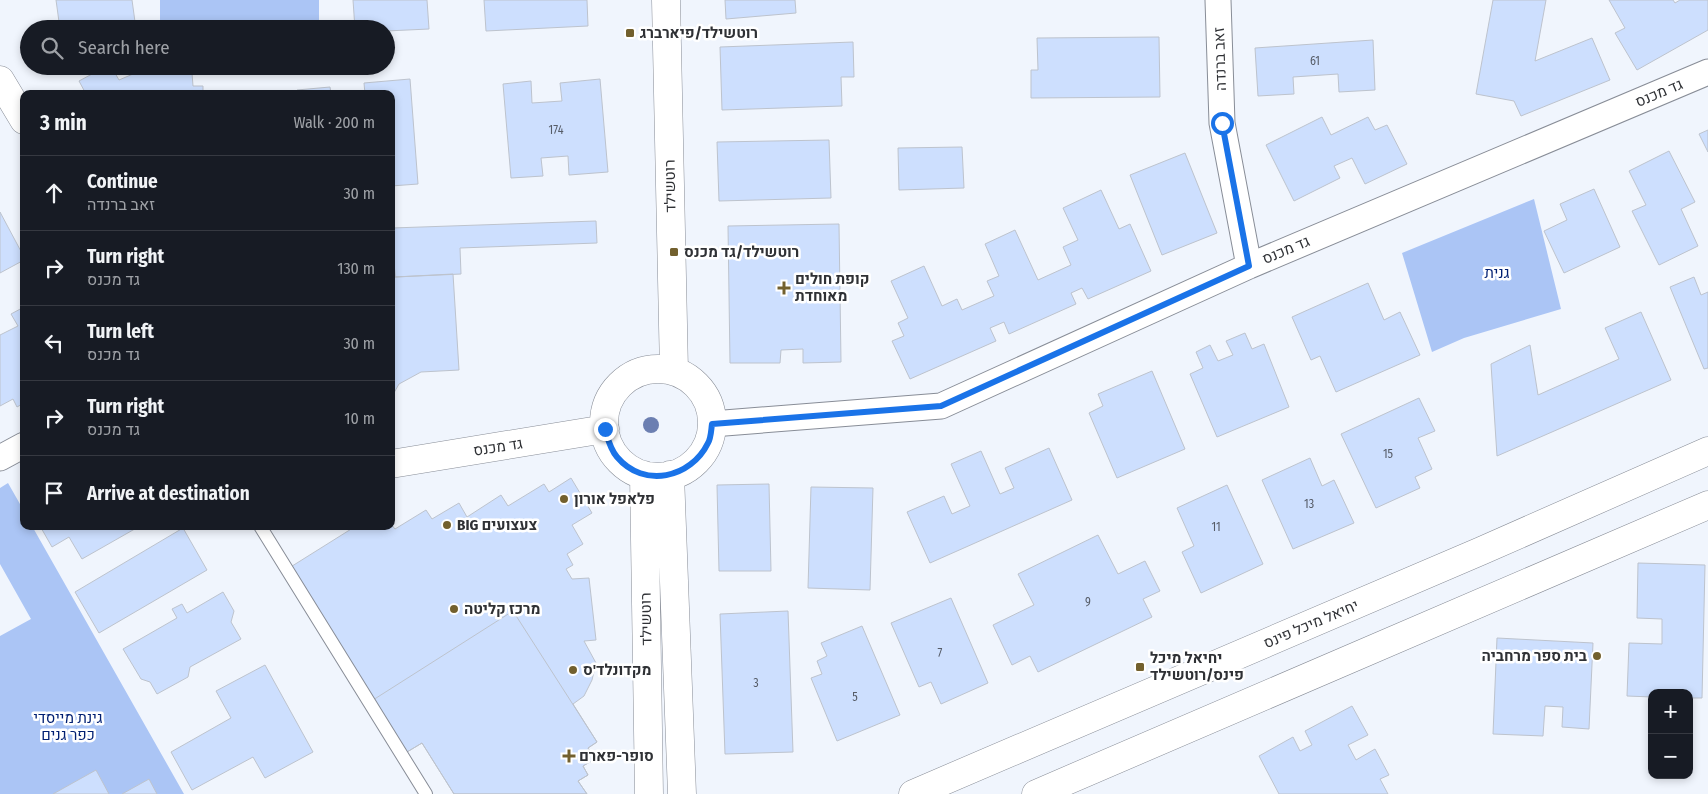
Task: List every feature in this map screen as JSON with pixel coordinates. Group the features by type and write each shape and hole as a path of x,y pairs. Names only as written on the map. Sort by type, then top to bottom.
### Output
{"street":[{"name":"רוטשילד","path":"666,0 674,371"},
{"name":"זאב ברנדה","path":"1218,0 1222,123 1249,266"},
{"name":"גד מכנס","path":"712,424 941,406 1249,266 1708,72"},
{"path":"0,80 20,113"},
{"path":"656,368 674,371 690,379 702,391 710,407 712,424 709,442 700,457 686,469 657,475 630,468 618,458 609,444 605,429 605,411 612,395 623,381 639,372 656,368"},
{"name":"גד מכנס","path":"395,463 605,429"},
{"path":"0,458 20,447"},
{"name":"יחיאל מיכל פינס","path":"913,794 1481,551 1708,451"},
{"name":"רוטשילד","path":"649,794 657,475"},
{"name":"רוטשילד","path":"657,475 682,794"},
{"path":"1036,794 1708,505"}],"lane":[{"path":"262,530 426,794"}],"green space":[{"path":"160,0 319,0 319,20 160,20"},
{"name":"גנית","path":"1534,199 1561,309 1464,338 1432,352 1402,253"},
{"name":"גינת מייסדי כפר גנים","path":"8,483 20,504 20,530 34,530 184,794 0,794 0,636 31,619 0,564 0,488"}],"building":[{"path":"56,0 132,0 135,20 59,20"},
{"path":"353,0 427,0 429,29 395,31 395,20 354,20"},
{"path":"484,0 587,0 588,26 486,31"},
{"path":"725,0 795,0 796,13 726,19"},
{"path":"1493,0 1546,0 1535,61 1592,38 1610,80 1521,116 1514,101 1476,94"},
{"path":"1609,0 1673,0 1675,3 1680,0 1708,0 1708,30 1637,70 1615,33 1625,28"},
{"path":"1159,37 1160,97 1031,98 1031,70 1038,70 1037,38"},
{"path":"1373,40 1375,90 1339,92 1338,74 1293,77 1294,94 1258,96 1255,48"},
{"path":"853,42 854,77 841,77 842,106 722,110 720,47"},
{"path":"90,75 116,75 119,80 131,75 192,75 193,86 203,86 203,90 84,90 79,81"},
{"path":"410,79 418,184 395,186 395,90 365,90 364,83"},
{"path":"600,79 608,172 569,175 568,156 541,158 543,176 511,178 503,84 531,81 532,103 562,101 560,83"},
{"path":"330,87 330,90 297,90"},
{"path":"1322,117 1331,135 1368,117 1375,130 1387,125 1407,164 1365,184 1352,158 1334,166 1340,178 1294,201 1266,145"},
{"path":"1708,130 1708,152 1699,134"},
{"path":"829,140 831,198 719,201 717,142"},
{"path":"962,147 964,188 899,190 898,148"},
{"path":"1669,151 1695,202 1681,209 1698,246 1659,265 1632,211 1646,205 1629,171"},
{"path":"1185,153 1217,233 1162,255 1130,175"},
{"path":"1594,189 1620,247 1564,273 1544,231 1567,220 1560,204"},
{"path":"1101,190 1119,229 1130,224 1151,271 1088,299 1082,288 1071,293 1076,304 1009,334 1004,322 990,328 996,341 910,379 892,341 904,336 898,323 908,318 891,281 924,266 942,306 957,299 962,310 994,296 987,281 999,276 985,244 1015,230 1038,280 1071,265 1063,247 1078,240 1063,208"},
{"path":"0,212 20,250 20,262 0,273"},
{"path":"596,221 597,243 460,248 461,274 395,277 395,228"},
{"name":"קופת חולים מאוחדת","path":"839,224 841,362 803,363 803,349 781,350 780,363 730,363 728,226"},
{"path":"453,274 459,370 421,372 399,384 395,391 395,277"},
{"path":"1694,277 1701,295 1708,292 1708,368 1704,369 1670,287"},
{"path":"1368,283 1384,320 1400,312 1420,355 1336,392 1320,356 1311,360 1292,317"},
{"path":"20,309 20,405 17,407 13,399 0,406 0,335 18,326 11,314"},
{"path":"1641,312 1671,380 1497,456 1491,364 1530,345 1538,395 1619,359 1605,328"},
{"path":"1245,333 1252,349 1264,344 1289,407 1217,437 1190,374 1203,368 1196,352 1210,345 1218,361 1233,355 1226,341"},
{"path":"1152,371 1185,449 1117,478 1089,413 1103,406 1098,394"},
{"path":"1419,398 1435,431 1418,438 1432,469 1415,477 1420,488 1376,508 1341,434"},
{"path":"1049,448 1072,500 930,563 907,512 944,496 952,514 970,506 951,464 981,451 1000,494 1014,488 1005,468"},
{"path":"1310,458 1322,486 1334,480 1354,523 1293,549 1262,480"},
{"name":"מרכז קליטה","path":"571,478 592,513 572,525 583,544 567,554 573,565 566,569 572,579 589,578 596,640 584,641 596,663 592,680 584,696 573,704 597,742 588,748 595,759 583,766 588,775 578,781 587,794 454,794 422,743 407,752 289,568 350,530 395,530 426,510 432,519 459,503 467,517 501,495 508,506 544,484 549,492"},
{"path":"769,484 771,571 719,571 717,485"},
{"path":"1227,485 1263,564 1201,593 1182,552 1194,546 1177,508"},
{"path":"811,487 873,488 870,590 808,588"},
{"path":"42,530 133,530 82,559 69,537 52,547"},
{"path":"180,530 184,530 207,570 99,633 75,592"},
{"path":"1098,535 1118,574 1145,561 1160,591 1143,599 1152,617 1038,672 1030,656 1012,665 993,625 1034,605 1018,574"},
{"path":"1638,563 1705,565 1702,698 1693,698 1693,689 1648,689 1648,697 1627,696 1629,643 1662,644 1662,619 1637,618"},
{"path":"223,592 234,611 231,622 241,639 190,667 188,677 157,694 150,682 141,679 123,649 177,618 172,609 182,604 187,613"},
{"path":"951,598 988,683 941,704 931,682 919,687 891,623"},
{"path":"513,611 597,742 588,748 595,759 583,766 588,775 578,781 587,794 454,794 422,743 407,752 373,700"},
{"path":"788,611 793,752 725,754 720,614"},
{"path":"862,626 900,715 837,741 811,678 822,674 817,661 827,656 821,643"},
{"path":"1497,638 1593,643 1589,729 1562,727 1563,707 1545,706 1543,736 1493,734"},
{"path":"265,665 313,752 265,778 253,757 192,790 171,752 231,718 216,691"},
{"path":"1352,706 1368,735 1348,745 1356,760 1375,749 1389,775 1380,779 1388,794 1279,794 1259,756 1293,737 1300,751 1312,745 1305,731"},
{"path":"96,770 109,794 53,794"},
{"path":"149,779 157,794 122,794"}],"place":[{"name":"רוטשילד/פיארברג","path":"630,33"},
{"name":"רוטשילד/גד מכנס","path":"674,252"},
{"name":"קופת חולים מאוחדת","path":"784,288"},
{"name":"פלאפל אורון","path":"564,499"},
{"name":"BIG צעצועים","path":"447,525"},
{"name":"מרכז קליטה","path":"454,609"},
{"name":"בית ספר מרחביה","path":"1597,656"},
{"name":"יחיאל מיכל פינס/רוטשילד","path":"1140,667"},
{"name":"מקדונלד'ס","path":"573,670"},
{"name":"סופר-פארם","path":"569,756"}],"route":[{"path":"605,429 609,444 618,458 630,468 644,475 670,475 686,469 700,457 709,442 712,424 941,406 1249,266 1222,123"}]}
